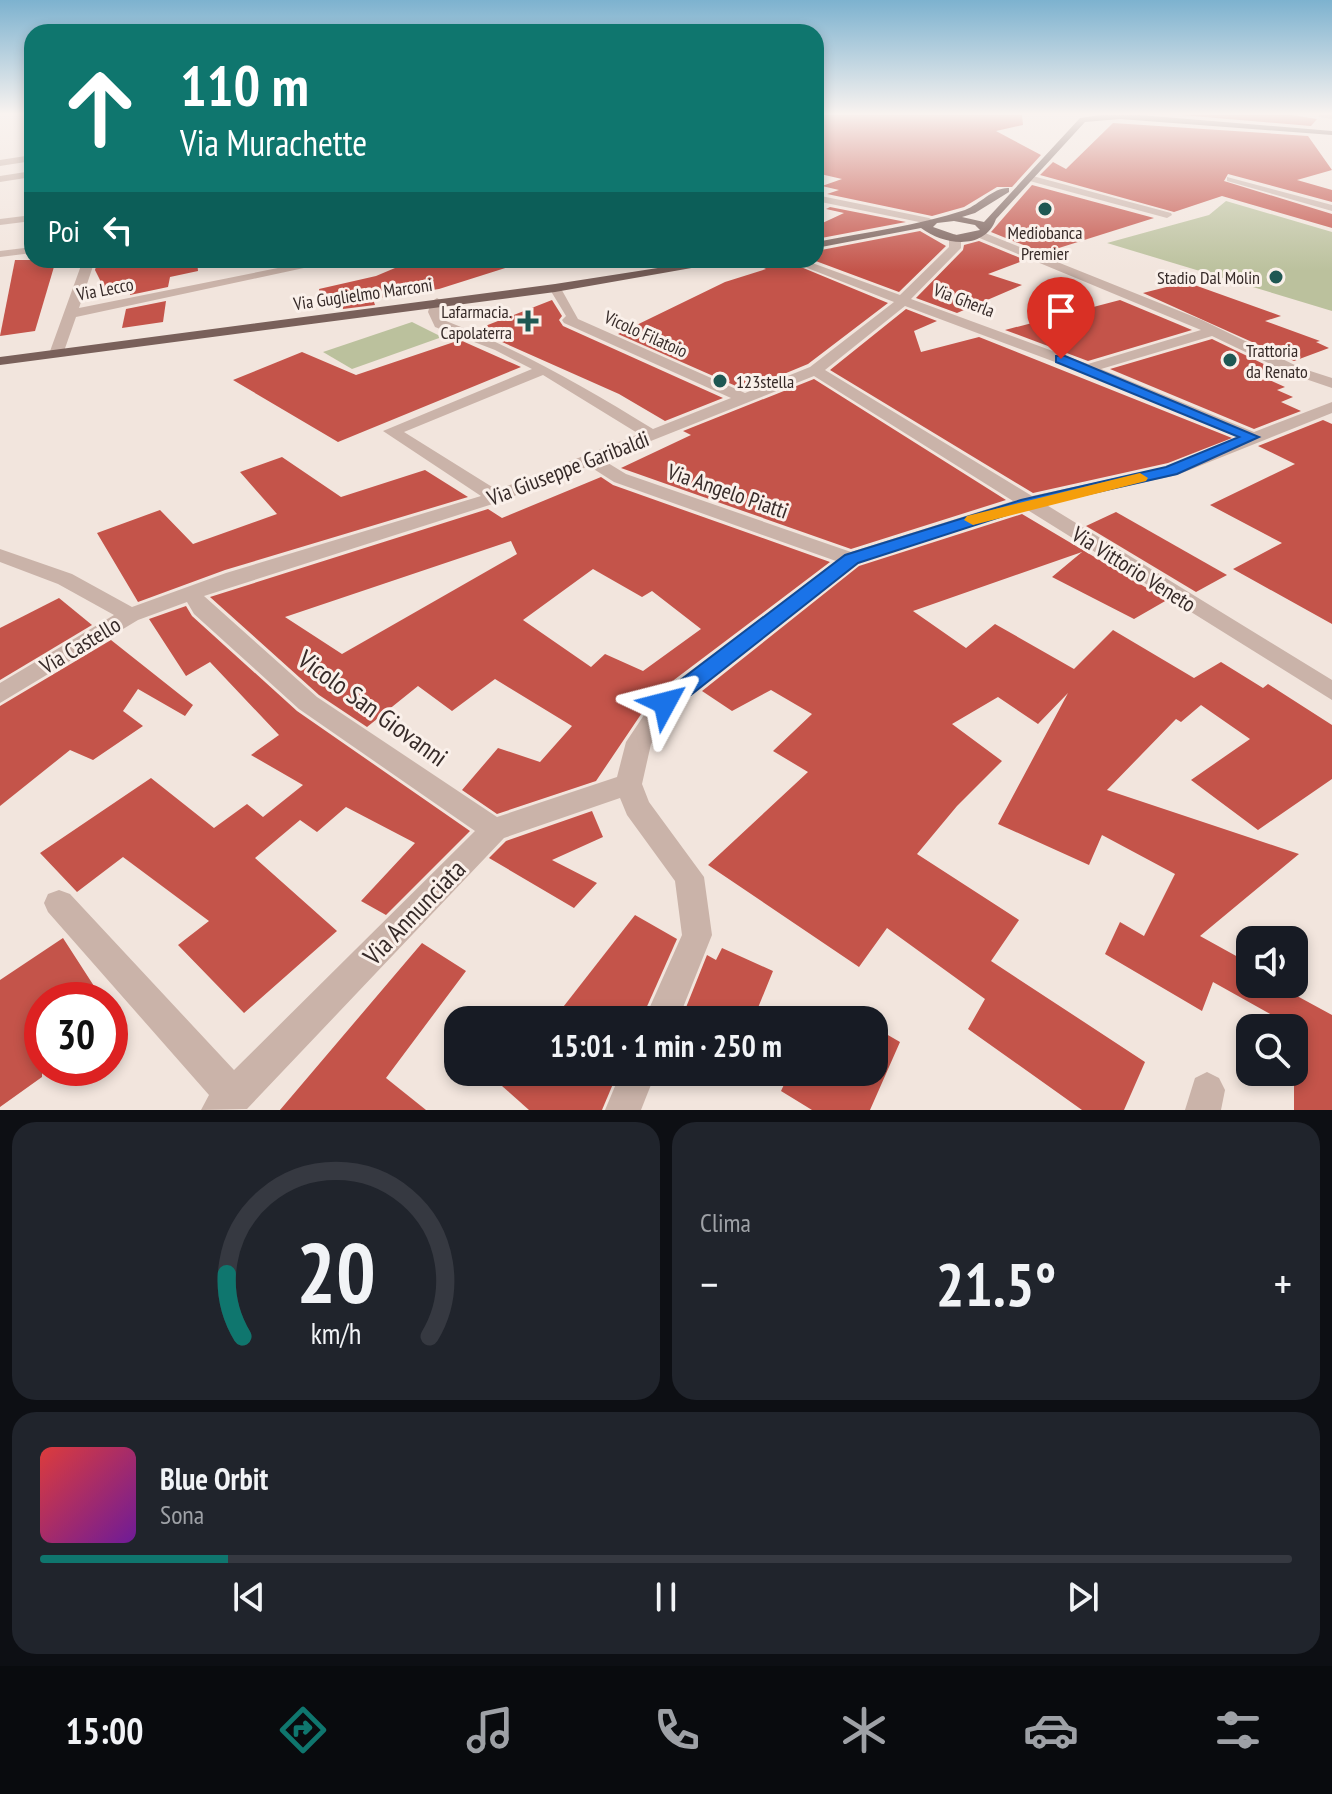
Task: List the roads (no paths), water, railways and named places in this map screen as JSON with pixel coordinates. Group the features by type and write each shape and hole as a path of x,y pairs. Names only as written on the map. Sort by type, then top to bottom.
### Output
{"main road":[{"path":"824,244 884,233 971,211 1007,189 1028,167"},
{"path":"984,232 991,218 1040,167"},
{"path":"945,218 972,221 984,232"},
{"path":"928,222 929,230 949,236"},
{"path":"884,233 949,236 984,232"},
{"name":"Via Guglielmo Marconi","path":"0,361 555,288 681,268"}],"street":[{"path":"0,179 24,175"},
{"path":"1029,178 1167,215"},
{"path":"1230,179 1332,208"},
{"path":"824,200 928,222"},
{"path":"0,222 24,219"},
{"path":"667,1006 697,935 689,877 637,807 629,784 639,742 665,703 851,559 1027,503 1171,471 1252,437 1330,396 1296,371 1213,331 984,232"},
{"name":"Via Giuseppe Garibaldi","path":"130,615 191,592 496,497 815,370 904,299 955,248 949,236"},
{"path":"0,254 24,251"},
{"path":"56,354 86,268"},
{"name":"Via Lecco","path":"70,314 296,268"},
{"name":"Via Gherla","path":"816,268 1087,369 1252,437"},
{"name":"Vicolo Filatoio","path":"555,288 573,317 569,320 744,398"},
{"path":"437,302 435,312 440,324 500,347 544,369 653,436"},
{"path":"1087,369 1213,331"},
{"path":"496,497 391,431 544,369"},
{"name":"Via Vittorio Veneto","path":"815,370 1332,691"},
{"name":"Via Angelo Piatti","path":"592,461 620,478 851,559"},
{"path":"0,555 65,579 130,615"},
{"name":"Vicolo San Giovanni","path":"191,592 202,609 308,703 494,830"},
{"name":"Via Castello","path":"0,694 130,615"},
{"name":"Via Annunciata","path":"59,903 227,1103 494,830 629,784"},
{"path":"623,1110 633,1086"}],"place":[{"name":"Mediobanca Premier","path":"1045,209"},
{"name":"Stadio Dal Molin","path":"1276,277"},
{"name":"Lafarmacia. Capolaterra","path":"528,321"},
{"name":"Trattoria da Renato","path":"1230,360"},
{"name":"123stella","path":"720,381"}]}
